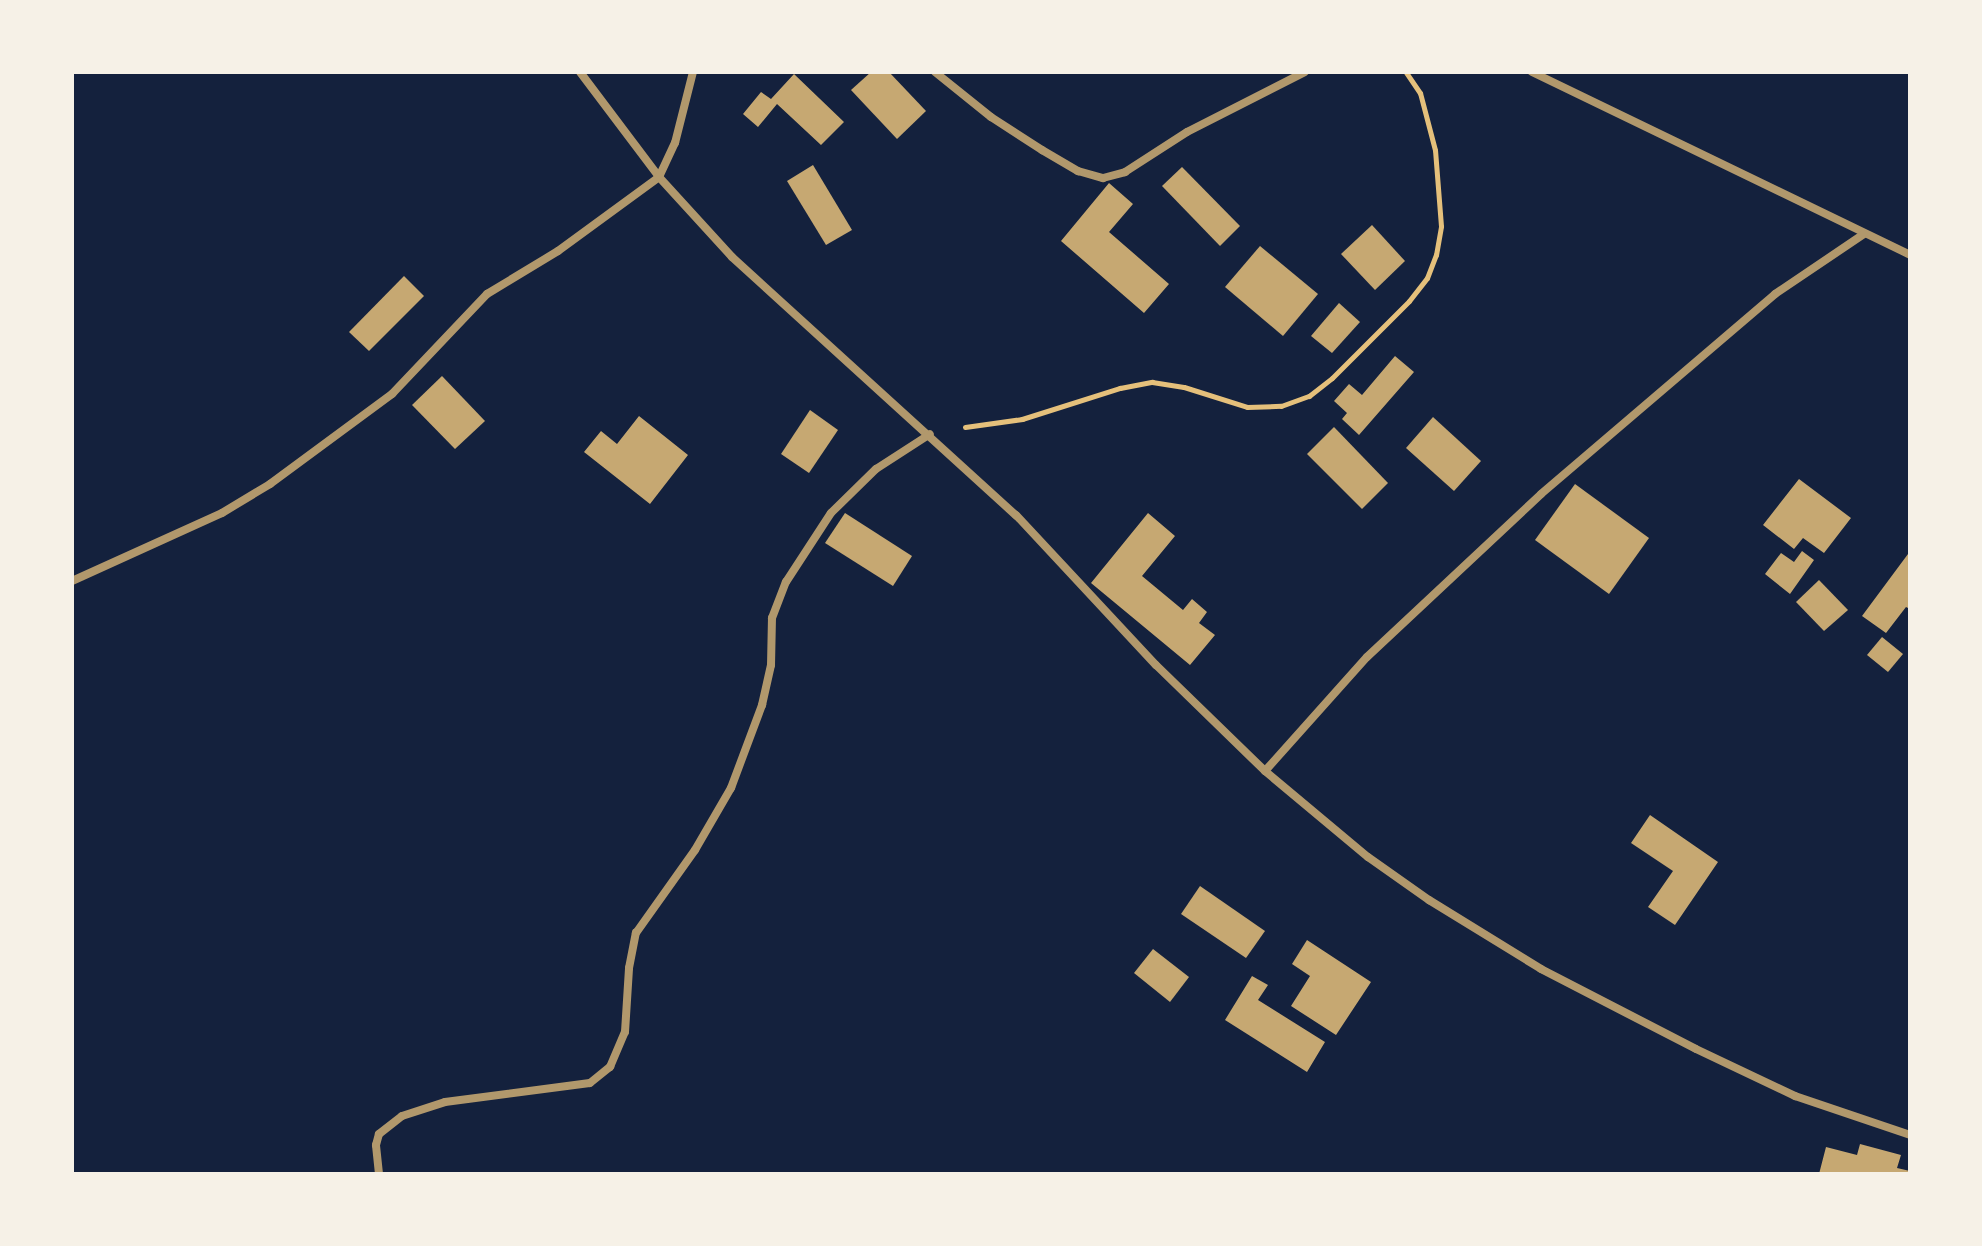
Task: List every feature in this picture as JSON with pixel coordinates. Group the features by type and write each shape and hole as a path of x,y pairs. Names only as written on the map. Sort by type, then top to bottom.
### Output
{"street":[{"path":"580,72 659,177 732,257 1016,515 1156,665 1265,771 1368,857 1429,900 1541,969 1795,1096 1910,1135"},
{"path":"72,581 222,513 270,484 392,394 487,294 558,251 659,177 675,143 693,72"},
{"path":"935,72 991,117 1042,150 1078,171 1103,178 1125,172 1187,132 1305,72"},
{"path":"1532,72 1910,255"},
{"path":"1265,771 1367,657 1541,494 1775,294 1864,234"},
{"path":"379,1174 376,1145 379,1134 402,1116 445,1102 590,1083 610,1067 625,1032 630,957 636,933 695,850 731,788 762,705 771,665 772,618 786,582 831,513 876,469 932,436"}],"path":[{"path":"932,436 958,427 1022,419 1120,388 1152,382 1184,387 1247,407 1281,406 1309,396 1409,301 1427,278 1436,255 1441,226 1435,150 1420,93 1406,72"}],"building":[{"path":"871,72 889,72 926,111 897,139 851,90"},
{"path":"794,74 844,122 821,145 777,104 758,127 743,114 761,92 771,99"},
{"path":"813,165 852,230 826,245 787,181"},
{"path":"1182,167 1240,226 1220,246 1162,186"},
{"path":"1109,183 1133,204 1109,232 1169,284 1144,313 1061,241"},
{"path":"1372,225 1405,261 1375,290 1341,254"},
{"path":"1260,246 1318,294 1283,336 1225,287"},
{"path":"404,276 424,296 369,351 349,332"},
{"path":"1339,303 1360,322 1332,353 1311,336"},
{"path":"1395,356 1414,372 1359,435 1342,419 1347,413 1334,401 1349,384 1362,395"},
{"path":"442,376 485,421 455,449 412,405"},
{"path":"810,410 838,430 809,473 781,454"},
{"path":"639,416 688,455 650,504 584,452 601,431 617,444"},
{"path":"1433,417 1481,461 1454,491 1406,448"},
{"path":"1334,427 1388,483 1362,509 1307,454"},
{"path":"1799,479 1851,518 1824,553 1803,538 1794,549 1763,525"},
{"path":"1575,484 1649,538 1609,594 1535,540"},
{"path":"845,513 912,556 893,586 825,543"},
{"path":"1148,513 1175,536 1142,576 1183,610 1192,599 1207,612 1199,623 1215,635 1190,665 1091,583"},
{"path":"1802,551 1814,560 1790,594 1765,574 1781,553 1794,562"},
{"path":"1908,554 1910,609 1906,607 1886,633 1862,616"},
{"path":"1819,580 1848,610 1824,631 1796,602"},
{"path":"1882,637 1903,654 1888,672 1867,655"},
{"path":"1650,815 1718,862 1675,925 1648,907 1673,871 1631,843"},
{"path":"1200,886 1265,931 1246,958 1181,914"},
{"path":"1307,940 1371,982 1336,1035 1291,1006 1310,976 1292,964"},
{"path":"1153,949 1189,977 1170,1002 1134,973"},
{"path":"1252,976 1268,985 1258,1000 1325,1042 1307,1072 1225,1020"},
{"path":"1860,1144 1901,1155 1897,1168 1910,1171 1910,1174 1819,1174 1826,1147 1857,1155"}]}
